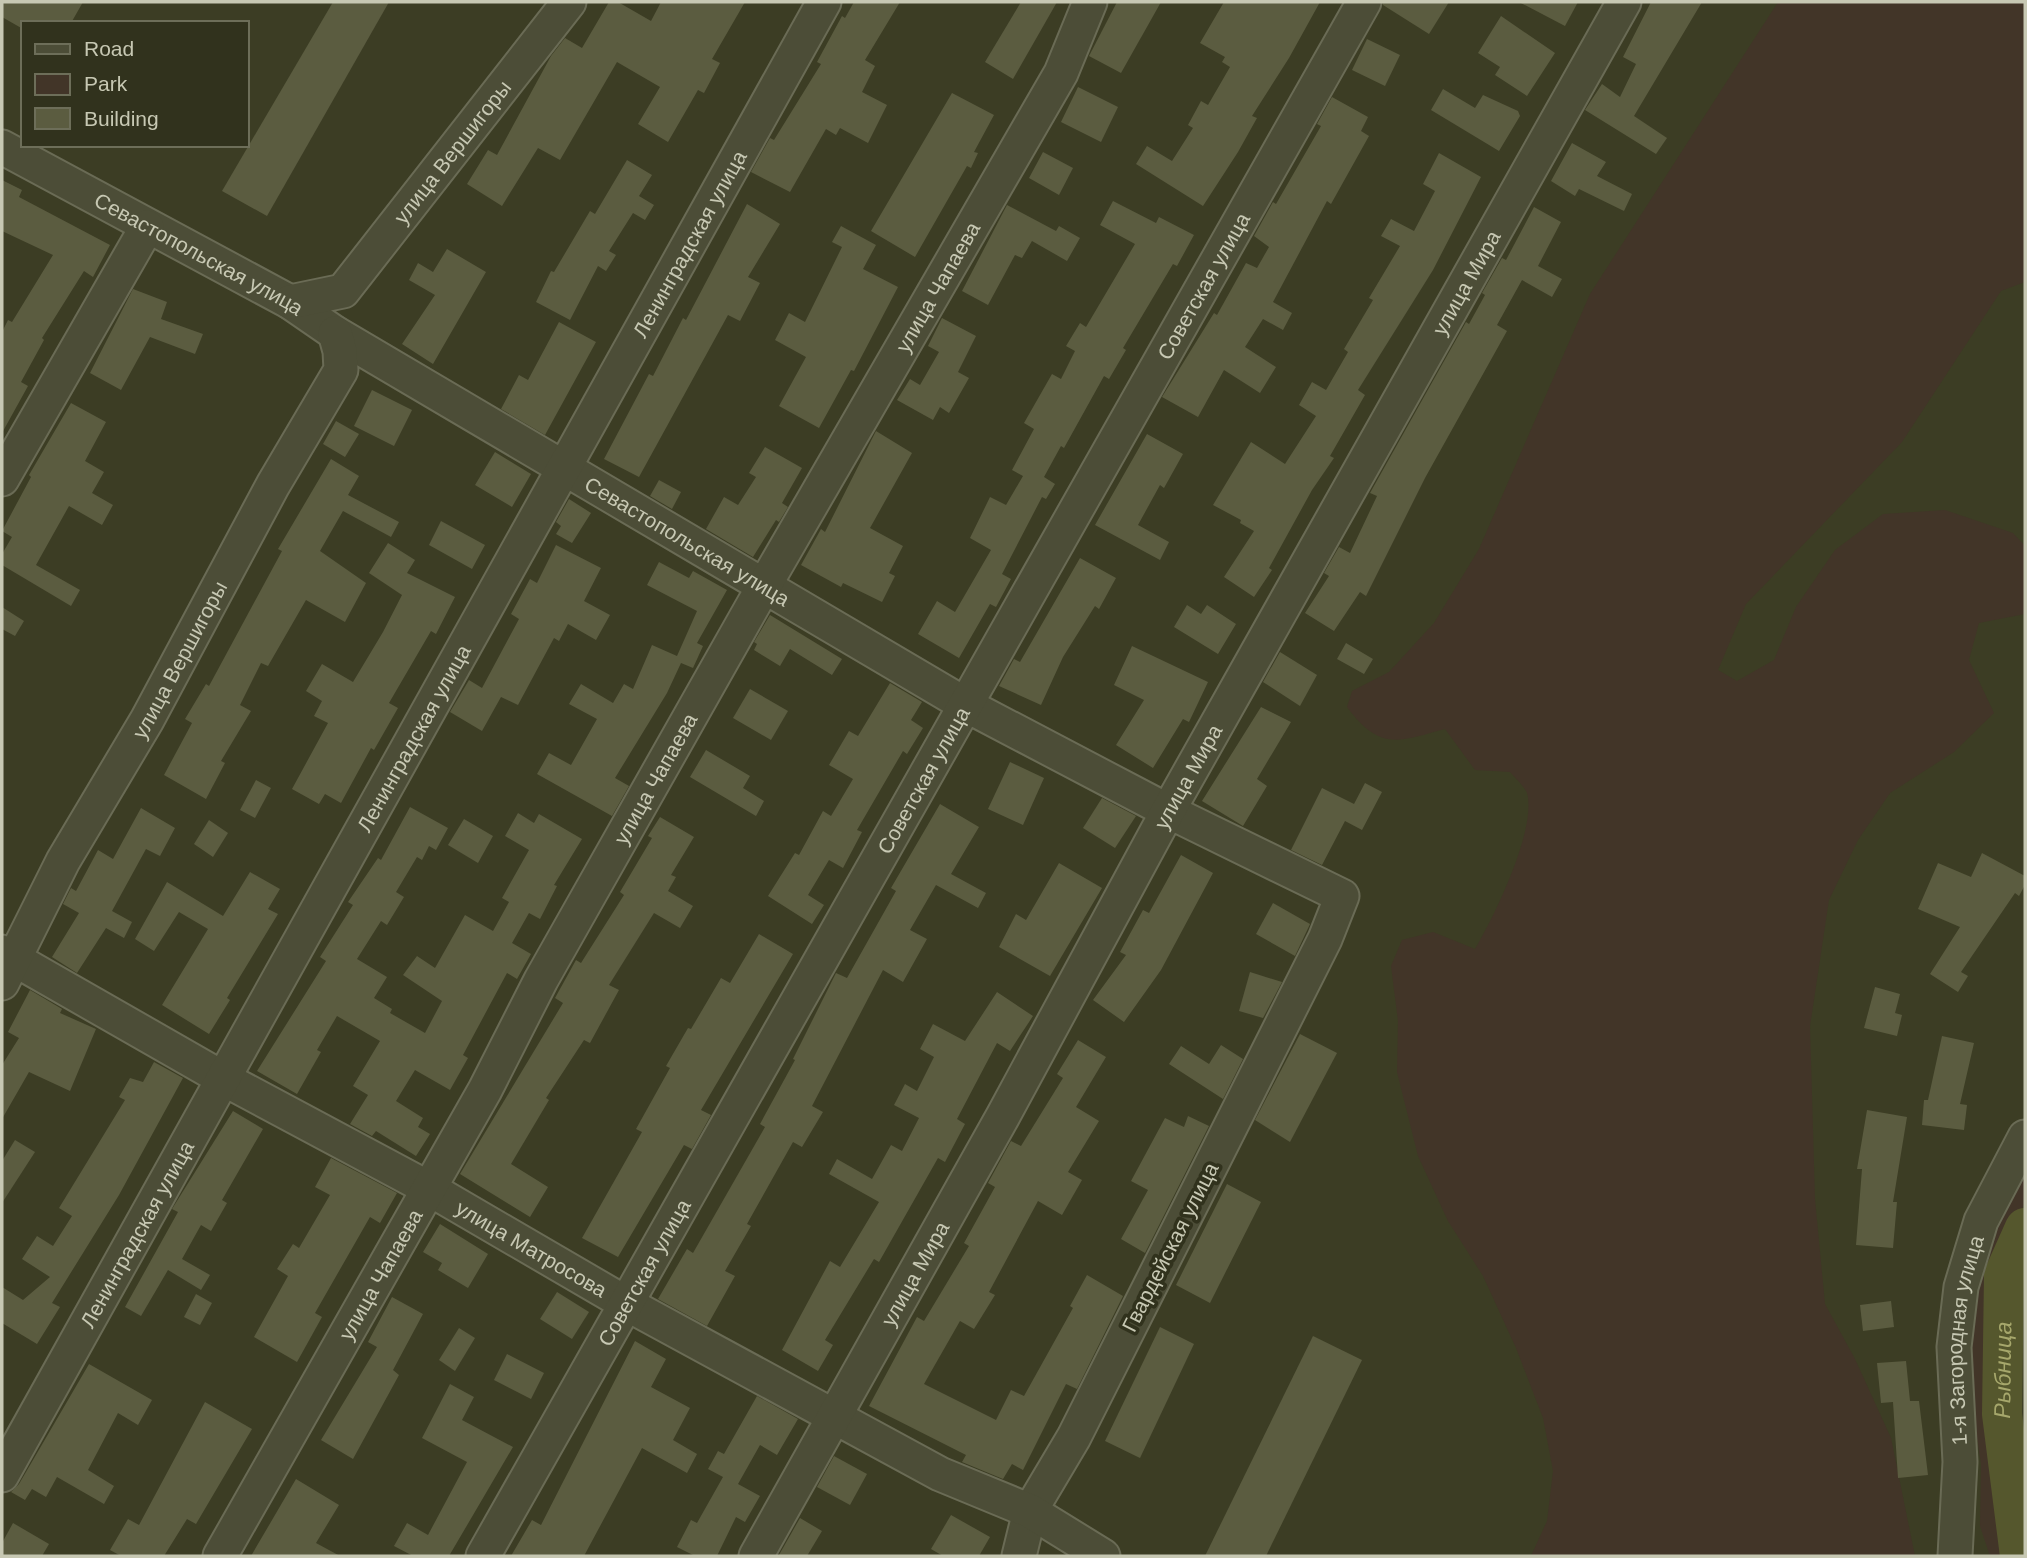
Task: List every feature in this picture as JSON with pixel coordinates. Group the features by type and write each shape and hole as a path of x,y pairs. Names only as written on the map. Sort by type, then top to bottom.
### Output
{"street":[{"name":"улица Вершигоры","path":"343,291 569,2"},
{"name":"Ленинградская улица","path":"2,1475 824,2"},
{"name":"улица Чапаева","path":"220,1556 485,1090 541,980 764,586 1061,73 1090,2"},
{"name":"Советская улица","path":"483,1556 1364,2"},
{"name":"улица Мира","path":"756,1556 1003,1116 1168,811 1624,2"},
{"name":"Севастопольская улица","path":"2,147 146,227 290,302 335,333 966,705 1168,811 1342,896 1325,939"},
{"path":"2,480 146,227"},
{"path":"290,302 343,291 341,313 335,333"},
{"name":"улица Вершигоры","path":"6,964 63,861 147,720 273,485 341,370 341,351 335,333"},
{"name":"Гвардейская улица","path":"1019,1556 1030,1511 1074,1437 1325,939"},
{"name":"улица Матросова","path":"6,964 428,1188 627,1304 940,1474 1030,1511 1103,1556"},
{"name":"1-я Загородная улица","path":"1955,1556 1960,1462 1954,1348 1961,1287 1981,1221 2025,1137"}],"green space":[{"path":"1778,2 2025,2 2025,282 2001,291 1902,442 1746,604 1718,670 1737,681 1774,660 1796,607 1835,550 1883,514 1945,510 2013,533 2025,546 2025,614 1979,623 1969,660 1994,713 1954,752 1890,793 1858,840 1829,900 1810,1026 1815,1199 1825,1304 1855,1359 1891,1438 1915,1556 1531,1556 1547,1521 1553,1471 1543,1418 1516,1348 1483,1276 1448,1221 1418,1156 1397,1072 1398,1021 1391,966 1402,940 1433,932 1475,949 1493,916 1520,850 1526,828 1527,793 1510,772 1475,770 1445,729 1402,739 1380,737 1369,731 1347,707 1352,691 1389,672 1434,623 1479,549 1590,294"},
{"path":"2025,1158 2025,1202 1996,1268 1989,1336 1995,1396 1992,1432 2000,1537 2004,1556 1990,1556 1980,1526 1981,1464 1964,1353 1970,1284"}],"building":[{"path":"2,2 83,2 72,21 21,21 21,28 2,17"},
{"path":"333,2 389,2 267,216 222,191"},
{"path":"609,2 618,2 651,21 661,2 745,2 712,59 720,63 704,93 698,90 668,142 638,124 660,87 617,62 560,160 538,148 502,206 467,184 488,150 497,155 551,56 565,38 582,48"},
{"path":"854,2 900,2 865,60 875,66 862,92 887,105 868,143 840,128 836,135 826,129 790,192 751,172 770,138 774,140 821,64 817,62 842,16 845,18"},
{"path":"1021,2 1057,2 1013,79 985,62"},
{"path":"1117,2 1161,2 1121,73 1089,56"},
{"path":"1224,2 1320,2 1252,116 1257,118 1238,152 1203,206 1136,164 1147,146 1172,161 1193,128 1188,125 1201,101 1208,105 1230,67 1222,62 1225,57 1200,43"},
{"path":"1383,2 1449,2 1429,34 1383,5"},
{"path":"1519,2 1578,2 1565,26"},
{"path":"1651,2 1702,2 1634,116 1667,138 1656,154 1585,110 1602,84 1620,97 1636,64 1623,57"},
{"path":"1501,16 1555,53 1527,96 1495,75 1500,67 1478,53"},
{"path":"1367,39 1400,55 1385,86 1352,70"},
{"path":"1078,87 1118,107 1101,142 1061,122"},
{"path":"1443,89 1475,108 1483,95 1518,111 1520,116 1499,151 1431,110"},
{"path":"952,93 994,115 974,152 978,153 971,168 967,166 915,257 871,231"},
{"path":"1332,97 1368,117 1361,131 1369,136 1331,204 1327,201 1273,302 1292,313 1283,330 1263,319 1245,347 1276,367 1260,393 1224,370 1198,417 1162,397 1214,313 1217,315 1246,263 1257,268 1269,247 1254,236 1273,202 1276,204 1321,126 1317,124"},
{"path":"1572,143 1606,162 1597,176 1632,194 1624,211 1579,189 1575,196 1551,181"},
{"path":"1043,152 1073,168 1059,195 1029,178"},
{"path":"1439,153 1481,177 1433,270 1358,390 1365,395 1330,456 1334,458 1312,490 1269,568 1272,570 1254,597 1224,577 1254,531 1240,523 1241,520 1213,505 1251,442 1285,464 1316,416 1299,405 1312,382 1326,390 1348,352 1344,349 1373,300 1369,298 1400,246 1381,236 1391,219 1414,231 1435,191 1423,184"},
{"path":"627,160 652,175 639,196 654,205 645,220 633,213 609,251 616,255 606,271 598,266 570,320 536,302 551,271 554,272 590,211 595,214"},
{"path":"2,180 22,190 19,197 110,245 93,277 84,271 42,338 44,340 21,382 28,386 2,433 2,332 8,320 12,322 53,255 2,231"},
{"path":"1113,201 1156,223 1159,217 1194,235 1177,266 1173,264 1123,348 1126,350 1109,379 1104,376 1064,448 1061,446 1044,477 1055,484 1046,499 1042,497 1002,574 1011,579 996,607 990,604 959,658 918,634 937,601 955,612 991,550 970,538 990,497 1006,505 1023,476 1012,470 1034,429 1024,423 1052,374 1061,379 1075,351 1066,346 1080,323 1086,327 1135,244 1100,225"},
{"path":"747,204 780,224 748,277 760,283 740,321 728,315 639,477 604,459 649,374 653,376 683,318 686,320"},
{"path":"1007,205 1056,231 1059,226 1080,238 1067,261 1032,241 1022,258 1015,255 988,305 962,291"},
{"path":"1534,207 1561,222 1538,266 1562,279 1552,297 1522,280 1497,325 1507,331 1425,478 1366,596 1360,592 1334,631 1305,613 1329,576 1324,573 1339,547 1350,553 1377,496 1370,493 1466,322 1469,324 1485,295 1482,293 1502,258 1506,260"},
{"path":"841,226 876,245 863,269 898,287 854,371 851,370 819,428 779,406 806,357 775,340 789,313 805,322 842,247 832,242"},
{"path":"447,249 486,272 433,364 402,344 435,295 409,280 418,263 433,272"},
{"path":"133,289 167,302 161,319 203,334 195,354 150,337 121,390 90,373"},
{"path":"942,318 976,336 958,372 969,378 949,413 940,407 933,420 897,400 910,379 920,385 939,352 928,346"},
{"path":"559,322 596,342 545,435 501,409 519,375 528,380"},
{"path":"372,390 412,410 394,446 354,426"},
{"path":"71,403 106,422 85,461 104,472 92,493 113,505 102,525 69,506 36,565 80,590 71,606 2,565 2,554 12,537 2,531 31,477 29,475"},
{"path":"336,421 359,434 345,457 323,444"},
{"path":"876,431 912,453 870,528 903,546 889,573 895,576 882,602 843,583 841,587 801,565 821,529 825,532"},
{"path":"1147,434 1183,454 1164,488 1160,485 1138,525 1169,542 1160,560 1095,525"},
{"path":"765,447 802,468 782,503 788,507 779,522 776,520 753,557 706,529 724,497 738,505 756,477 749,473"},
{"path":"495,452 531,474 512,507 475,485"},
{"path":"331,459 359,476 348,495 399,522 391,537 343,511 320,551 366,583 345,622 306,600 268,666 261,663 240,705 251,711 221,761 225,763 206,799 164,775 192,723 185,719 206,684 209,686 282,551 278,549"},
{"path":"659,480 681,492 672,509 650,496"},
{"path":"569,499 591,513 572,543 556,534 561,526 556,522"},
{"path":"441,521 485,545 472,569 429,545"},
{"path":"388,543 415,560 407,573 455,597 436,634 431,631 389,703 398,708 374,750 371,748 341,803 325,794 319,804 292,789 328,723 314,716 322,701 306,691 322,664 353,682 383,632 402,595 369,573"},
{"path":"556,545 601,568 584,601 610,615 596,640 568,624 559,641 554,638 518,705 501,697 482,731 450,712 469,680 482,688 519,619 511,614 530,579 537,583"},
{"path":"1080,558 1116,578 1099,609 1095,606 1063,657 1041,705 999,686 1014,659 1020,662"},
{"path":"659,562 689,578 693,571 727,590 697,643 703,646 693,668 681,663 667,693 615,778 629,786 612,816 537,774 549,753 571,765 597,719 569,704 581,684 613,703 624,684 633,689 652,645 677,656 697,611 647,585"},
{"path":"1187,605 1201,614 1207,605 1236,624 1218,654 1174,627"},
{"path":"2,607 24,621 15,636 2,629"},
{"path":"770,615 842,659 832,675 790,649 780,666 754,650 757,644 754,642"},
{"path":"1346,643 1373,659 1364,674 1337,659"},
{"path":"1132,646 1208,682 1189,722 1183,719 1153,768 1116,745 1144,700 1114,685"},
{"path":"1280,652 1317,675 1300,706 1263,682"},
{"path":"890,683 922,702 911,720 923,728 907,754 903,751 857,830 862,832 843,868 829,860 808,895 824,905 812,924 768,896 795,853 799,855 823,811 831,816 853,779 829,765 849,731 858,736"},
{"path":"750,689 788,711 771,740 733,718"},
{"path":"1261,707 1291,722 1257,779 1267,786 1243,826 1202,801"},
{"path":"706,750 750,776 743,788 764,801 756,816 690,777"},
{"path":"1010,762 1044,778 1023,825 988,809"},
{"path":"256,780 271,788 255,818 240,810"},
{"path":"1365,783 1382,792 1362,830 1345,821 1322,865 1291,850 1322,788 1354,804"},
{"path":"1102,798 1136,816 1115,848 1083,828"},
{"path":"940,804 979,827 951,874 986,893 978,908 936,885 910,930 927,939 903,982 883,970 812,1106 823,1112 802,1147 793,1142 747,1224 751,1226 725,1271 735,1276 707,1326 658,1299 687,1249 693,1253 765,1127 760,1124 795,1060 793,1059 836,973 847,978 896,891 891,888"},
{"path":"410,807 448,828 436,850 429,846 422,860 417,857 396,892 404,897 387,925 381,921 357,959 387,977 374,998 392,1009 390,1013 425,1033 442,1001 403,975 417,956 435,968 465,915 493,931 509,902 502,898 529,850 505,836 518,813 534,823 539,814 582,839 554,885 557,886 540,919 529,913 512,943 531,954 517,979 507,973 463,1055 468,1058 450,1090 415,1070 396,1101 423,1118 418,1127 430,1134 416,1156 376,1131 372,1136 350,1124 368,1095 353,1086 380,1041 337,1016 317,1050 321,1052 297,1094 257,1071 326,961 320,957 353,905 348,902 378,858 381,860"},
{"path":"141,808 175,828 160,856 146,849 112,911 132,922 124,938 106,928 77,973 52,957 79,913 63,904 71,888 76,891 98,850 113,859"},
{"path":"660,817 694,837 671,875 676,877 668,891 693,906 680,928 654,913 609,985 619,990 590,1043 584,1040 546,1098 549,1100 511,1164 548,1187 530,1217 460,1174 563,1003 555,998 576,960 581,963 624,895 620,892 652,838 648,836"},
{"path":"464,819 493,836 478,863 448,845"},
{"path":"209,820 228,833 213,857 194,844"},
{"path":"1982,853 2025,876 2025,885 2019,896 2015,893 1961,972 1968,976 1958,992 1930,974 1960,927 1918,909 1938,863 1971,877"},
{"path":"1181,855 1213,873 1161,970 1124,1022 1093,1000 1126,955 1120,952 1143,910 1149,913"},
{"path":"1059,863 1102,888 1050,976 999,947 1016,914 1026,920"},
{"path":"250,872 280,889 268,909 278,914 227,998 230,1000 209,1034 162,1005 208,929 179,912 154,951 135,939 167,882 223,916"},
{"path":"1273,903 1310,924 1295,956 1256,934"},
{"path":"759,934 793,954 701,1110 711,1115 692,1149 684,1145 618,1257 582,1238 642,1132 636,1129 670,1068 666,1066 688,1028 691,1029 721,978 730,983"},
{"path":"1250,972 1282,982 1263,1018 1239,1011"},
{"path":"1875,987 1900,994 1895,1013 1902,1015 1897,1036 1864,1028"},
{"path":"30,990 62,1009 60,1013 96,1029 70,1091 29,1072 2,1119 2,1065 19,1038 8,1032"},
{"path":"997,992 1033,1016 1010,1051 997,1043 957,1119 965,1124 945,1162 938,1158 879,1262 874,1259 825,1340 833,1345 818,1371 782,1350 830,1261 840,1267 879,1202 829,1174 837,1159 872,1179 891,1145 902,1151 919,1118 894,1105 905,1084 917,1091 934,1057 920,1049 933,1024 965,1041"},
{"path":"1300,1034 1337,1053 1290,1142 1255,1120"},
{"path":"1942,1036 1974,1043 1960,1104 1967,1105 1964,1130 1922,1125 1924,1100 1928,1100"},
{"path":"1078,1040 1106,1057 1076,1107 1099,1121 1068,1172 1082,1180 1062,1215 1038,1201 989,1292 995,1295 974,1329 960,1321 924,1384 996,1420 1011,1390 1024,1396 1073,1308 1070,1306 1087,1275 1123,1296 1077,1389 1066,1384 1023,1470 1012,1464 1003,1479 962,1462 966,1455 869,1406 917,1317 924,1321 969,1246 964,1243 995,1187 988,1183 1011,1141 1021,1146 1063,1078 1057,1074"},
{"path":"1221,1045 1243,1059 1223,1099 1169,1064 1181,1046 1209,1064"},
{"path":"154,1062 183,1078 119,1195 52,1303 60,1307 37,1344 2,1323 2,1287 23,1300 50,1277 22,1259 37,1236 53,1246 72,1216 59,1208 125,1100 119,1097 130,1078 143,1082"},
{"path":"1867,1110 1907,1117 1893,1202 1897,1202 1893,1248 1856,1245 1862,1169 1857,1169"},
{"path":"233,1111 263,1129 222,1200 227,1203 211,1231 201,1225 182,1259 210,1275 201,1290 168,1270 141,1316 125,1307 178,1212 172,1209"},
{"path":"1188,1116 1209,1126 1145,1253 1121,1239 1148,1190 1131,1181 1165,1118 1184,1127"},
{"path":"15,1140 35,1152 2,1203 2,1161"},
{"path":"331,1158 397,1193 380,1223 370,1217 315,1313 322,1317 297,1362 254,1337 288,1276 277,1269 293,1244 299,1248 330,1195 315,1187"},
{"path":"1227,1184 1261,1202 1210,1303 1176,1285"},
{"path":"440,1224 488,1254 468,1288 438,1270 442,1263 423,1252"},
{"path":"557,1292 589,1312 572,1339 540,1319"},
{"path":"196,1294 212,1303 200,1325 184,1317"},
{"path":"392,1297 423,1314 393,1370 399,1375 353,1459 321,1440 377,1347 368,1342"},
{"path":"1891,1301 1894,1327 1863,1331 1860,1305"},
{"path":"1160,1327 1194,1344 1140,1458 1105,1441"},
{"path":"459,1328 475,1338 455,1371 439,1360"},
{"path":"1313,1336 1362,1360 1266,1556 1205,1556"},
{"path":"635,1341 666,1359 651,1387 690,1408 673,1440 697,1454 687,1473 642,1448 584,1556 511,1556 532,1520 541,1525"},
{"path":"507,1354 544,1373 531,1399 494,1380"},
{"path":"1906,1361 1910,1401 1919,1401 1928,1475 1898,1478 1893,1402 1881,1403 1877,1363"},
{"path":"89,1364 152,1400 138,1425 118,1413 88,1470 114,1486 104,1504 57,1477 46,1497 32,1489 25,1500 11,1492 19,1484"},
{"path":"450,1384 474,1397 462,1420 513,1447 449,1556 413,1556 394,1546 407,1523 428,1535 467,1462 422,1438"},
{"path":"757,1396 798,1419 777,1455 760,1445 738,1484 760,1496 745,1522 736,1517 717,1556 695,1556 677,1547 691,1520 697,1523 723,1477 708,1469 718,1451 724,1454"},
{"path":"205,1402 252,1429 196,1524 187,1519 164,1556 121,1556 110,1550 128,1519 139,1525"},
{"path":"834,1456 867,1474 850,1505 817,1487"},
{"path":"296,1479 339,1505 316,1543 340,1556 251,1556"},
{"path":"951,1515 990,1537 979,1556 943,1556 931,1549"},
{"path":"800,1518 822,1531 807,1556 779,1555"},
{"path":"13,1523 49,1544 42,1556 2,1556 2,1543"}],"waterway":[{"name":"Рыбница","path":"2020,1556 2002,1414 2004,1275 2025,1228"}]}
